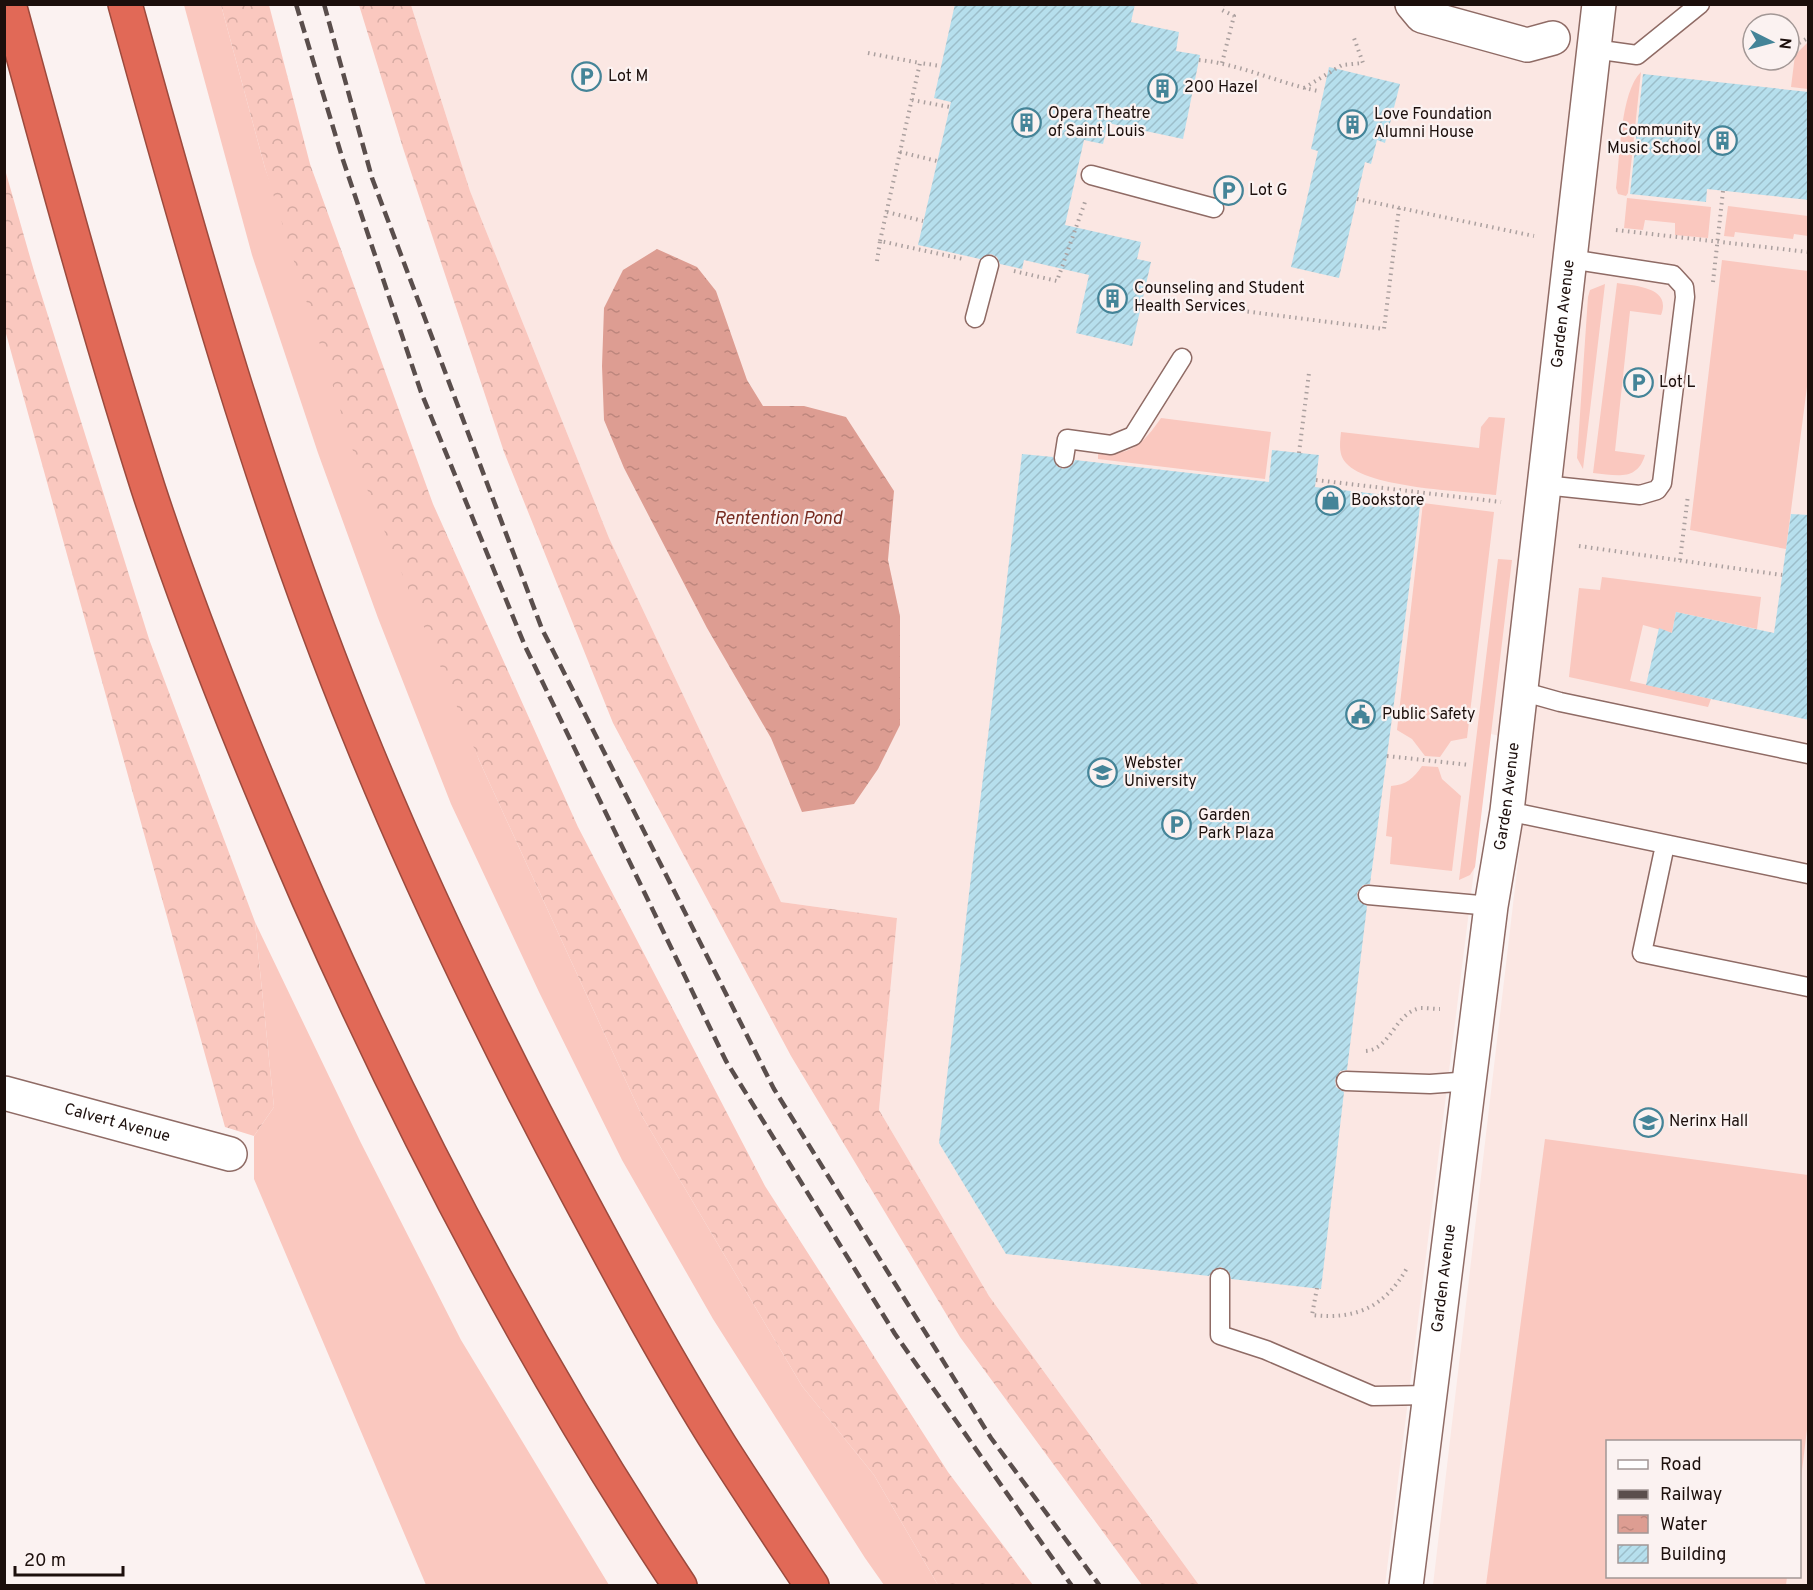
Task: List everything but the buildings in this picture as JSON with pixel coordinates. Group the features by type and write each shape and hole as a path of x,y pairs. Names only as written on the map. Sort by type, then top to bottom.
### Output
{"highway":[{"path":"9,4 90,297 149,490 204,644 269,809 352,996 442,1180 538,1356 643,1530 680,1586"},
{"path":"125,4 223,353 287,543 372,765 437,914 523,1093 618,1269 720,1444 812,1586"}],"street":[{"path":"1412,4 1422,16 1527,45 1553,38"},
{"path":"1454,4 1533,26 1553,38 1594,49"},
{"name":"Garden Avenue","path":"1406,1586 1471,1081 1491,906 1507,811 1599,4"},
{"name":"Calvert Avenue","path":"4,1093 230,1154"}],"lane":[{"path":"1594,49 1637,55 1700,4"},
{"path":"1091,175 1214,208"},
{"path":"1544,485 1640,495 1658,490 1662,483 1685,297 1684,287 1673,275 1570,259"},
{"path":"975,318 989,265"},
{"path":"1065,458 1066,439 1111,445 1133,436 1182,358"},
{"path":"1521,691 1560,702 1809,754"},
{"path":"1507,811 1809,874"},
{"path":"1665,845 1642,953 1809,987"},
{"path":"1368,895 1491,906"},
{"path":"1346,1081 1430,1084 1471,1081"},
{"path":"1220,1278 1220,1335 1266,1350 1373,1396 1429,1395"}],"path":[{"path":"1222,63 1234,16 1222,10 1223,4"},
{"path":"1304,88 1342,65 1363,63 1354,38"},
{"path":"868,53 941,66"},
{"path":"1200,60 1222,63 1318,91"},
{"path":"880,241 920,63"},
{"path":"912,100 950,107"},
{"path":"900,152 937,161"},
{"path":"1357,199 1534,236"},
{"path":"1188,304 1384,329 1399,208"},
{"path":"886,212 923,221"},
{"path":"1616,230 1809,252"},
{"path":"1299,453 1309,373"},
{"path":"1316,480 1501,502"},
{"path":"1579,546 1782,575"},
{"path":"1387,756 1470,765"},
{"path":"1358,1052 1374,1051 1406,1015 1419,1008 1440,1009"},
{"path":"1317,1288 1312,1315 1349,1315 1366,1310 1396,1287 1407,1268"}],"shaded area":[{"name":"Webster University","path":"411,5 1808,5 1808,1585 1433,1585 1532,743 1491,734 1385,1585 1199,1585 989,1296 879,1110 897,918 781,902 609,538 470,191"}],"green space":[{"path":"184,5 221,5 265,168 479,760 642,1116 802,1386 874,1475 938,1585 884,1585 865,1558 713,1319 622,1160 539,992 451,804 378,618 318,453 252,255"},
{"path":"221,5 269,5 310,164 433,504 578,827 765,1186 948,1472 1033,1585 938,1585 874,1475 802,1386 642,1116 479,760 358,467 265,168"},
{"path":"359,5 411,5 470,191 609,538 781,902 897,918 879,1110 989,1296 1199,1585 1142,1585 960,1337 791,1056 613,723 504,452 403,148"},
{"path":"1808,42 1808,89 1791,87 1793,72 1801,72 1801,49"},
{"path":"1641,72 1626,196 1618,194 1616,188 1622,127 1629,94"},
{"path":"4,166 34,271 149,639 255,922 274,1107 254,1136 225,1127 5,330"},
{"path":"1627,198 1711,207 1708,238 1675,235 1675,223 1645,220 1643,230 1624,228"},
{"path":"1728,206 1808,216 1808,236 1794,234 1793,239 1735,232 1734,237 1724,236"},
{"path":"1722,260 1808,271 1808,379 1786,549 1690,530"},
{"path":"1617,283 1642,287 1657,293 1663,306 1661,315 1630,311 1615,451 1645,455 1637,469 1625,475 1593,473"},
{"path":"1605,284 1583,469 1577,458 1588,297 1590,290"},
{"path":"1489,417 1505,418 1496,495 1394,483 1357,471 1343,460 1340,444 1341,432 1479,448 1481,427"},
{"path":"1161,418 1271,432 1265,479 1098,459 1098,454 1120,453 1142,442"},
{"path":"1423,503 1494,512 1467,738 1451,741 1440,757 1425,756 1412,739 1397,730"},
{"path":"1498,559 1512,560 1475,867 1470,875 1459,880"},
{"path":"1602,577 1761,597 1757,629 1676,612 1672,633 1643,625 1630,681 1711,699 1708,707 1569,677 1579,588 1600,590"},
{"path":"1422,766 1438,767 1442,779 1461,796 1452,871 1390,864 1392,837 1386,836 1391,786 1409,780"},
{"path":"255,922 361,1143 461,1340 609,1585 426,1585 254,1179 254,1136 274,1107"},
{"path":"1545,1139 1808,1175 1808,1421 1801,1479 1801,1440 1606,1440 1606,1578 1787,1578 1786,1585 1486,1585"}],"water":[{"name":"Rentention Pond","path":"657,249 697,267 716,291 747,380 763,406 804,406 846,417 894,491 888,560 900,616 900,725 878,769 854,804 802,812 771,738 707,628 624,468 604,420 602,366 604,308 623,270"}],"railway":[{"path":"296,4 342,157 421,392 525,646 726,1061 895,1334 1072,1586"},
{"path":"324,4 372,178 542,629 774,1089 991,1438 1100,1586"}],"place":[{"name":"Lot M","path":"587,77"},
{"name":"200 Hazel","path":"1163,88"},
{"name":"Opera Theatre of Saint Louis","path":"1027,123"},
{"name":"Love Foundation Alumni House","path":"1353,124"},
{"name":"Community Music School","path":"1722,140"},
{"name":"Lot G","path":"1228,191"},
{"name":"Counseling and Student Health Services","path":"1113,298"},
{"name":"Lot L","path":"1638,383"},
{"name":"Bookstore","path":"1330,501"},
{"name":"Public Safety","path":"1361,715"},
{"name":"Webster University","path":"1103,773"},
{"name":"Garden Park Plaza","path":"1177,825"},
{"name":"Nerinx Hall","path":"1648,1122"}]}
